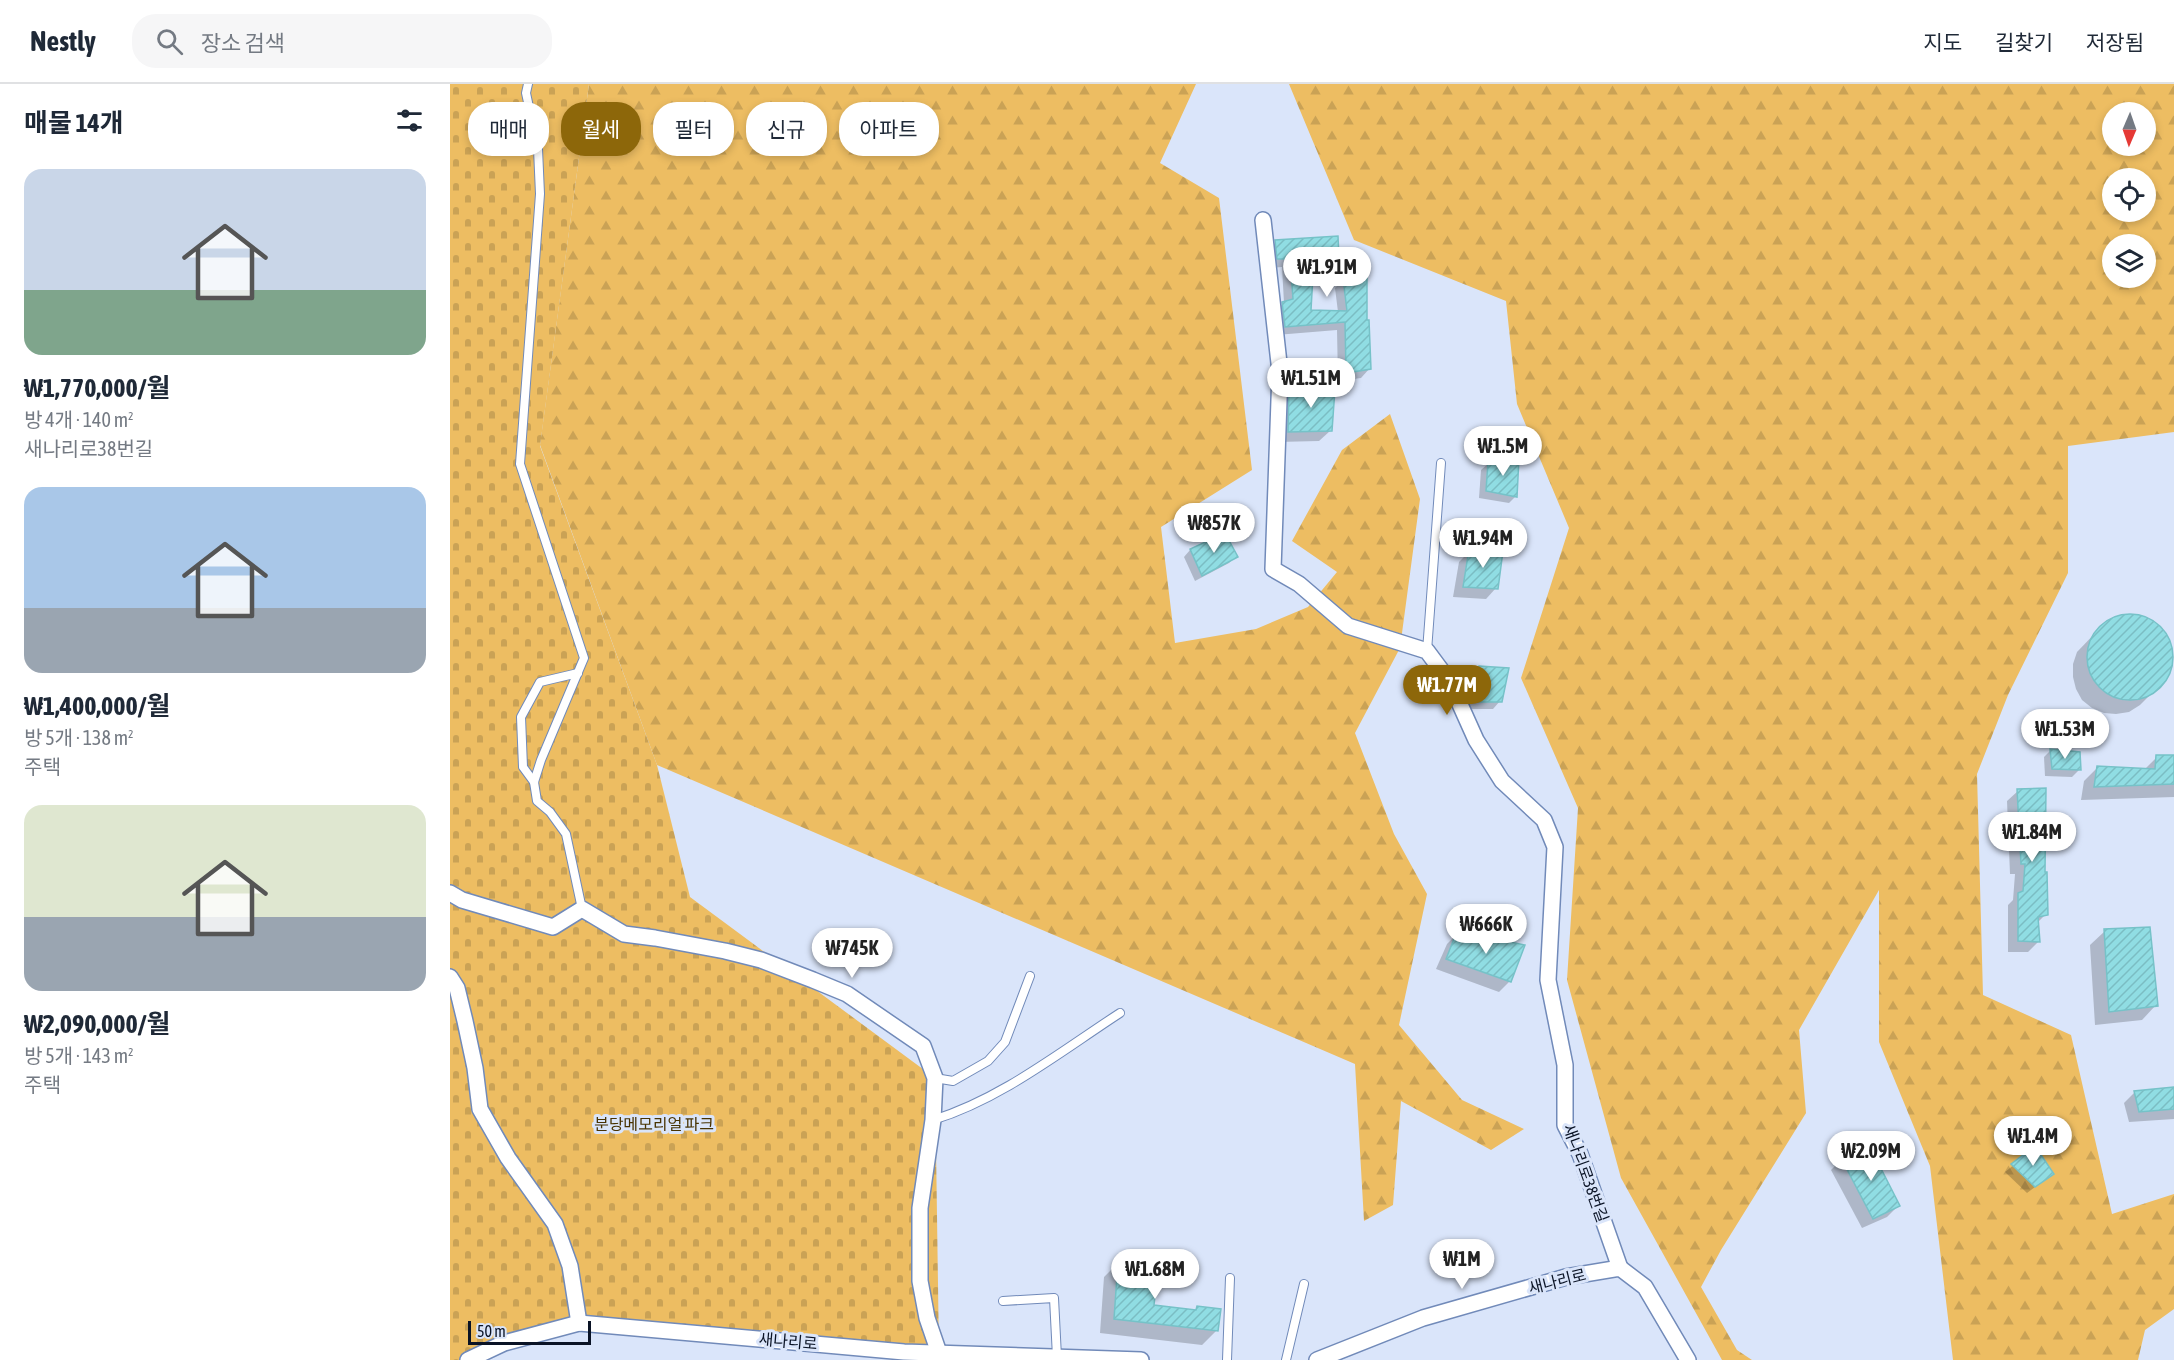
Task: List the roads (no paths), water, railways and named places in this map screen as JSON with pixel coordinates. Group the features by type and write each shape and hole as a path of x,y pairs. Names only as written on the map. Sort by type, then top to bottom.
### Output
{"street":[{"path":"1263,220 1280,372 1273,568 1299,584 1348,626 1427,651"},
{"name":"새나리로38번길","path":"1427,651 1450,682 1476,740 1502,781 1544,820 1556,848 1548,980 1565,1065 1565,1125 1580,1154 1620,1268"},
{"path":"450,893 462,900 553,927 582,909 624,934 686,943 761,960 847,994 923,1046 935,1078 933,1120 920,1208 921,1281 927,1318 939,1353"},
{"path":"450,977 457,988 465,1021 475,1068 480,1109 508,1158 555,1224 570,1266 579,1323 504,1343 468,1360"},
{"path":"1620,1268 1645,1287 1688,1360"},
{"name":"새나리로","path":"1317,1360 1423,1318 1566,1276 1620,1268"},
{"name":"새나리로","path":"579,1323 892,1351 1006,1358 1141,1360"}],"lane":[{"path":"528,84 526,93 538,149 540,194 520,464 584,658 534,782 537,801 550,812 566,834 582,909"},
{"path":"1427,651 1441,463"},
{"path":"534,782 523,767 521,717 540,682 578,673"},
{"path":"935,1078 953,1081 988,1061 1005,1042 1030,976"},
{"path":"933,1120 952,1114 997,1093 1120,1014"},
{"path":"1227,1360 1230,1278"},
{"path":"1286,1360 1304,1284"},
{"path":"1003,1301 1054,1298 1057,1357"}],"park label":[{"name":"분당메모리얼 파크","path":"654,1124"}]}
